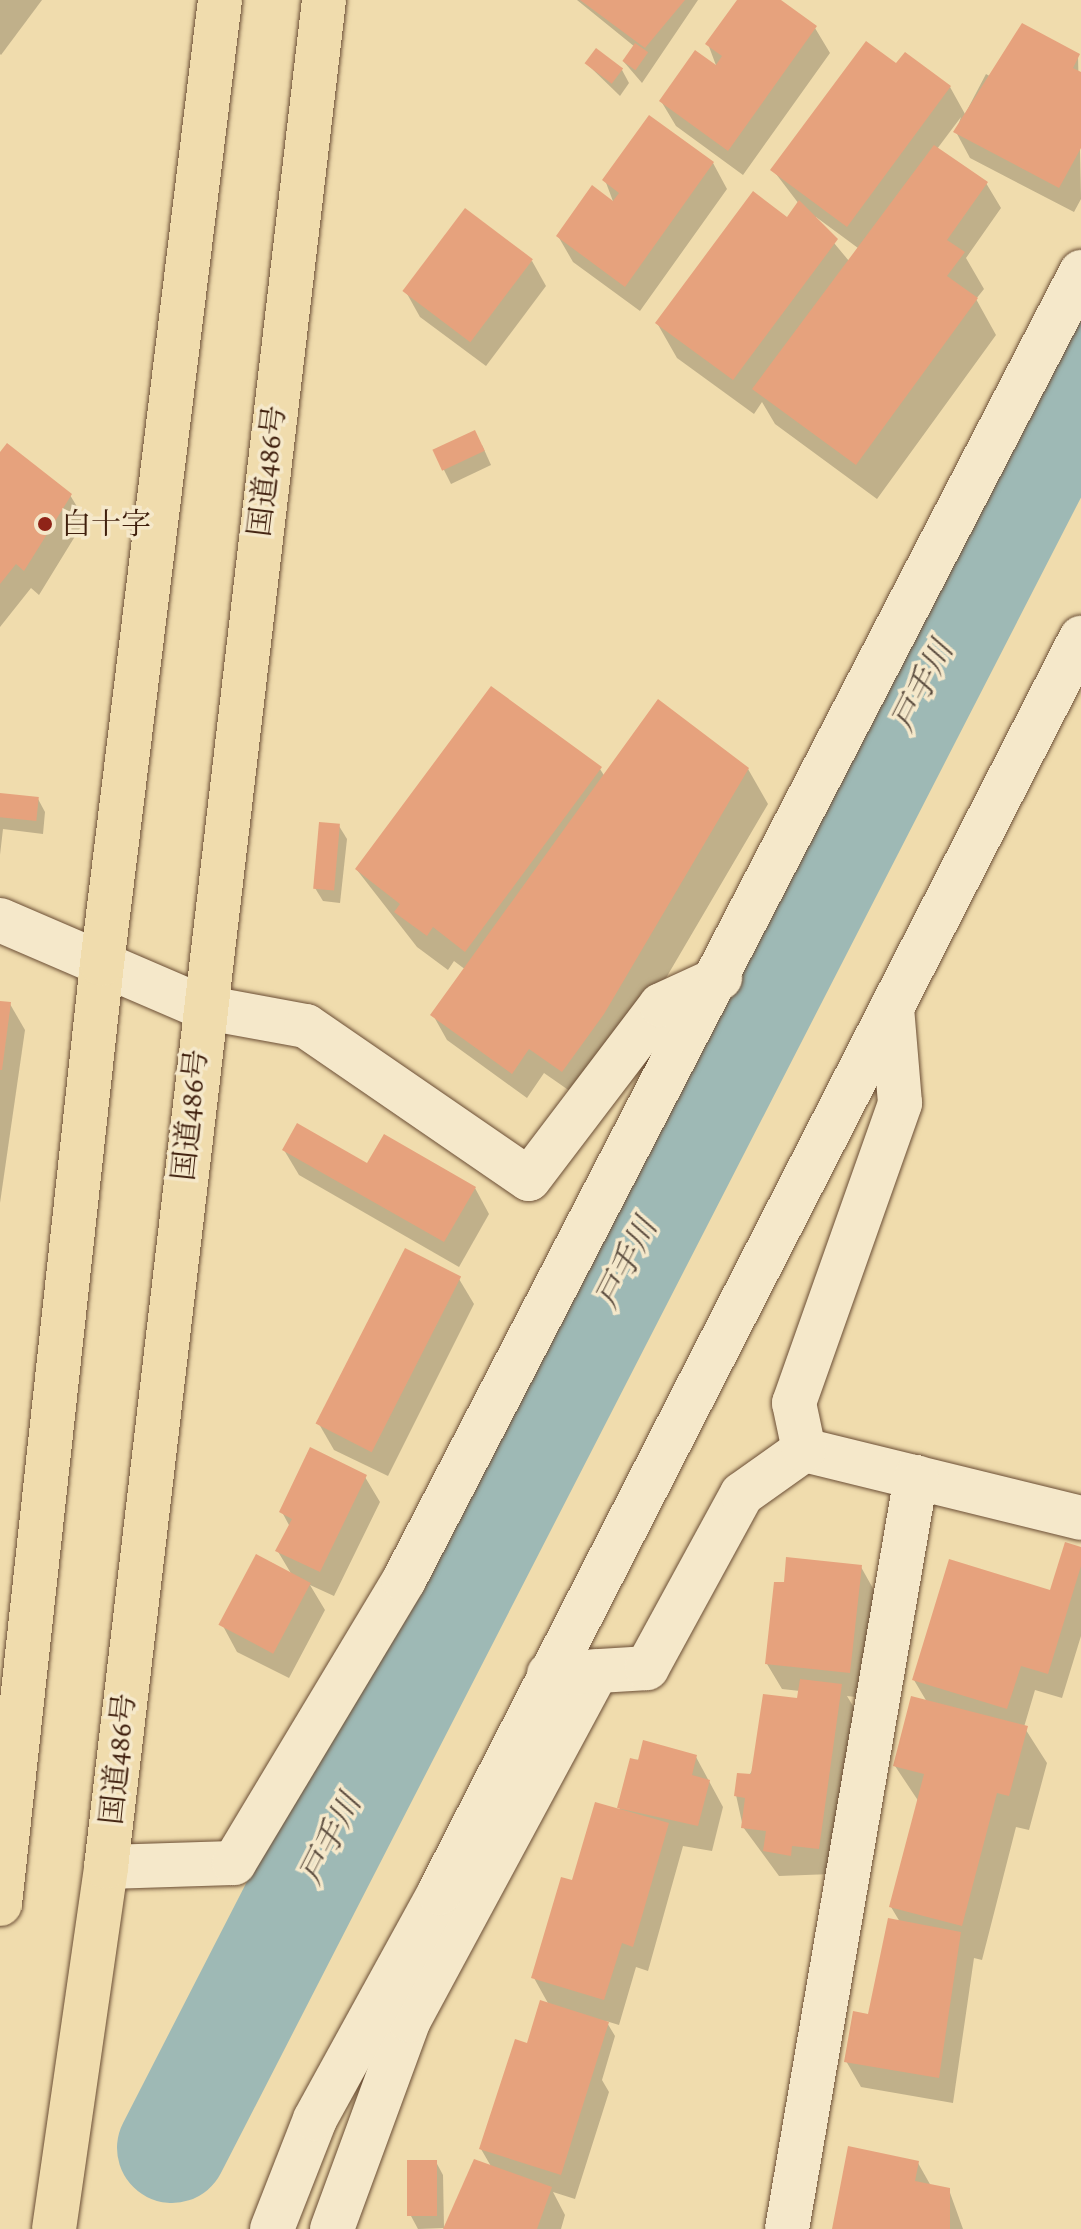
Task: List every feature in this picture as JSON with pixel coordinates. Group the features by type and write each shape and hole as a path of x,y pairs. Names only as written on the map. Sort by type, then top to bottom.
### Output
{"highway":[{"path":"0,1904 102,964 220,0"},
{"name":"国道486号","path":"54,2229 106,1867 202,1007 324,0"}],"street":[{"path":"106,1867 234,1863 404,1580 720,978 1081,272"},
{"path":"272,2229 315,2119 549,1674 1081,638"},
{"path":"0,920 202,1007 306,1026 529,1179 661,1005 720,978"},
{"path":"804,1450 794,1403 900,1103 892,1007"},
{"path":"549,1674 647,1668 742,1494 804,1450 1081,1518"},
{"path":"787,2229 916,1477"},
{"path":"332,2229 409,2020 597,1671"}],"building":[{"path":"580,0 685,0 645,48"},
{"path":"737,0 781,0 817,26 728,151 659,101 695,50 716,65 722,56 705,44"},
{"path":"1022,23 1080,54 1073,68 1081,72 1081,148 1059,188 953,132"},
{"path":"866,41 896,63 905,52 951,86 847,227 770,170"},
{"path":"635,43 648,52 635,70 622,61"},
{"path":"596,48 623,68 612,84 585,63"},
{"path":"649,115 714,162 625,287 556,236 592,185 613,201 619,193 602,180"},
{"path":"934,145 988,182 947,240 965,252 947,276 978,298 856,465 752,389"},
{"path":"753,191 787,217 799,200 838,239 733,380 655,323"},
{"path":"465,208 533,259 470,342 402,291"},
{"path":"475,430 485,451 442,471 432,450"},
{"path":"7,443 72,494 24,571 16,564 0,584 0,452"},
{"path":"491,686 602,767 465,952 433,927 427,936 394,912 400,904 355,869"},
{"path":"658,699 749,768 604,1014 562,1072 529,1049 512,1074 430,1015"},
{"path":"0,793 39,797 36,821 0,817"},
{"path":"319,822 340,824 334,891 313,889"},
{"path":"0,1001 11,1002 2,1070 0,1070"},
{"path":"297,1123 367,1163 384,1134 476,1187 444,1242 282,1150"},
{"path":"405,1248 461,1277 372,1452 316,1424"},
{"path":"310,1447 367,1475 320,1572 275,1551 292,1519 279,1512"},
{"path":"1065,1542 1081,1547 1081,1566 1048,1674 1021,1666 1007,1709 912,1680 949,1559 1050,1590"},
{"path":"256,1554 311,1583 273,1654 218,1625"},
{"path":"786,1557 862,1565 850,1673 765,1664 774,1582 784,1582"},
{"path":"800,1679 842,1684 819,1849 792,1846 791,1856 763,1851 766,1831 741,1828 745,1798 734,1796 737,1773 751,1774 763,1694 797,1698"},
{"path":"911,1696 1028,1726 1009,1796 997,1793 962,1926 889,1907 924,1774 893,1766"},
{"path":"643,1740 697,1755 692,1775 710,1780 698,1826 617,1808 630,1758 638,1760"},
{"path":"595,1802 669,1823 633,1947 622,1943 604,2000 531,1978 561,1877 572,1880"},
{"path":"888,1918 961,1932 939,2078 844,2062 853,2011 868,2014"},
{"path":"540,2000 609,2022 561,2175 479,2149 515,2039 527,2043"},
{"path":"848,2146 919,2161 915,2181 950,2188 950,2229 832,2229"},
{"path":"474,2159 552,2187 537,2229 443,2229"},
{"path":"407,2160 437,2160 437,2216 407,2216"}],"waterway":[{"name":"戸手川","path":"172,2148 1081,377"}],"place":[{"name":"白十字","path":"45,524"}]}
